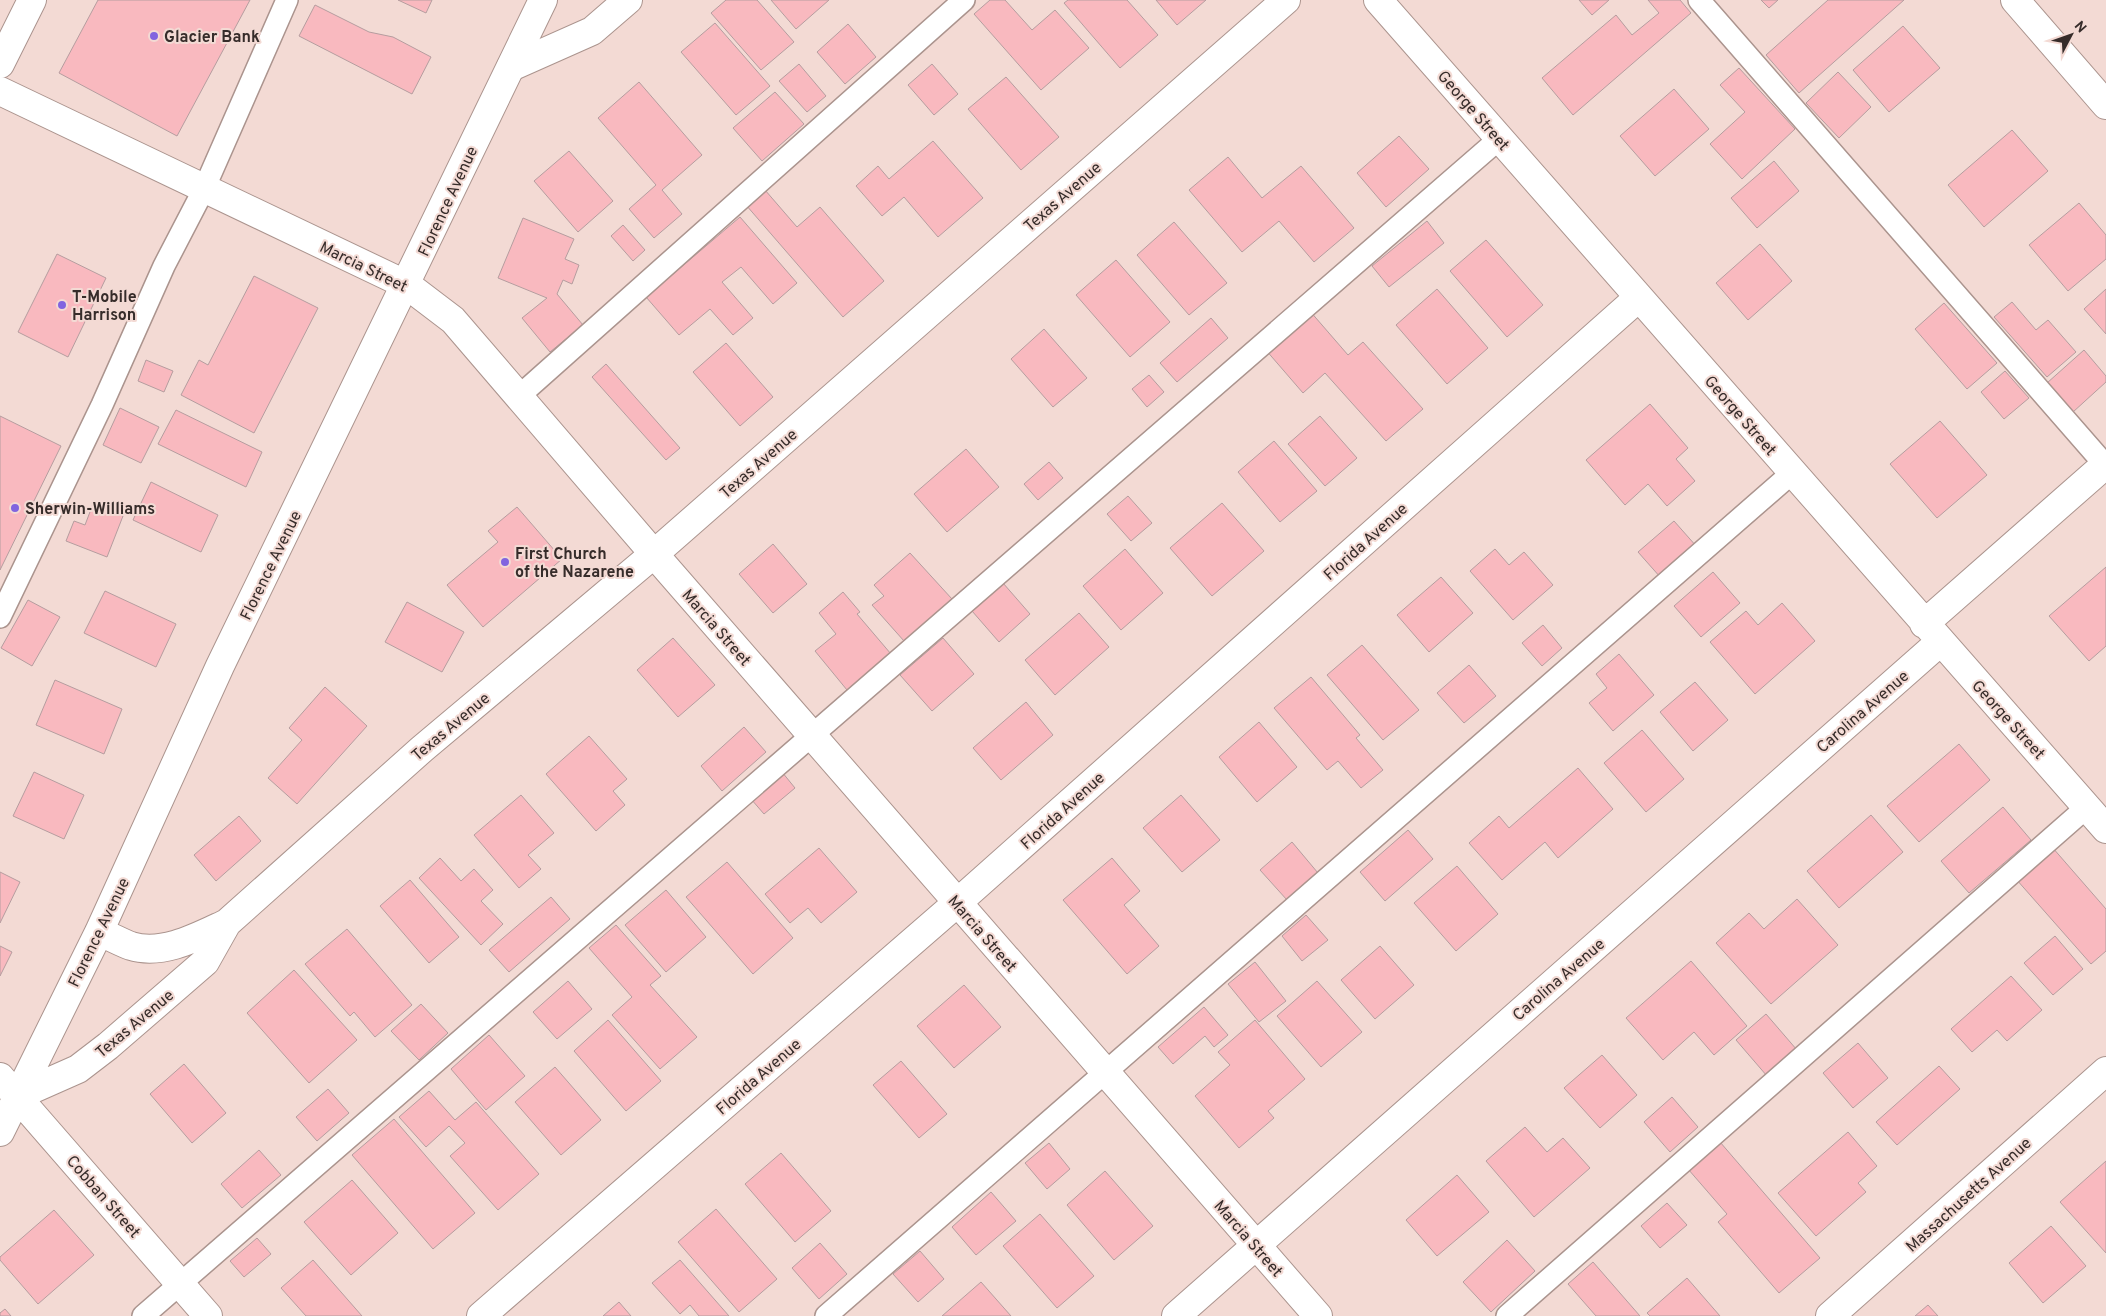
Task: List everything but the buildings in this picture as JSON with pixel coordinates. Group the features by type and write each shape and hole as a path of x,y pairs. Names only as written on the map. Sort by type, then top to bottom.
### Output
{"street":[{"path":"0,64 32,0"},
{"name":"Florence Avenue","path":"0,1132 9,1086 99,932 220,666 407,285 543,0"},
{"path":"511,66 592,31 628,0"},
{"name":"Texas Avenue","path":"99,932 133,946 156,948 189,940 227,923 422,749 654,554 1286,0"},
{"name":"George Street","path":"1378,0 2106,829"},
{"path":"2015,0 2106,105"},
{"name":"Marcia Street","path":"0,91 407,285 453,320 811,735 1318,1316"},
{"name":"Florida Avenue","path":"481,1316 957,903 1638,298"},
{"name":"Carolina Avenue","path":"1176,1316 1256,1246 1932,633 2106,465"},
{"name":"Texas Avenue","path":"9,1086 78,1069 108,1046 205,962 227,923"},
{"name":"Massachusetts Avenue","path":"1830,1316 2106,1071"},
{"name":"Cobban Street","path":"9,1086 208,1316"}],"lane":[{"path":"0,617 97,413 164,266 204,189 288,0"},
{"path":"518,396 964,0"},
{"path":"1699,0 2106,465"},
{"path":"143,1316 1499,139"},
{"path":"826,1316 1792,473"},
{"path":"1507,1316 2086,807"}],"place":[{"name":"Glacier Bank","path":"154,36"},
{"name":"T-Mobile Harrison","path":"62,305"},
{"name":"Sherwin-Williams","path":"15,508"},
{"name":"First Church of the Nazarene","path":"505,562"}]}
